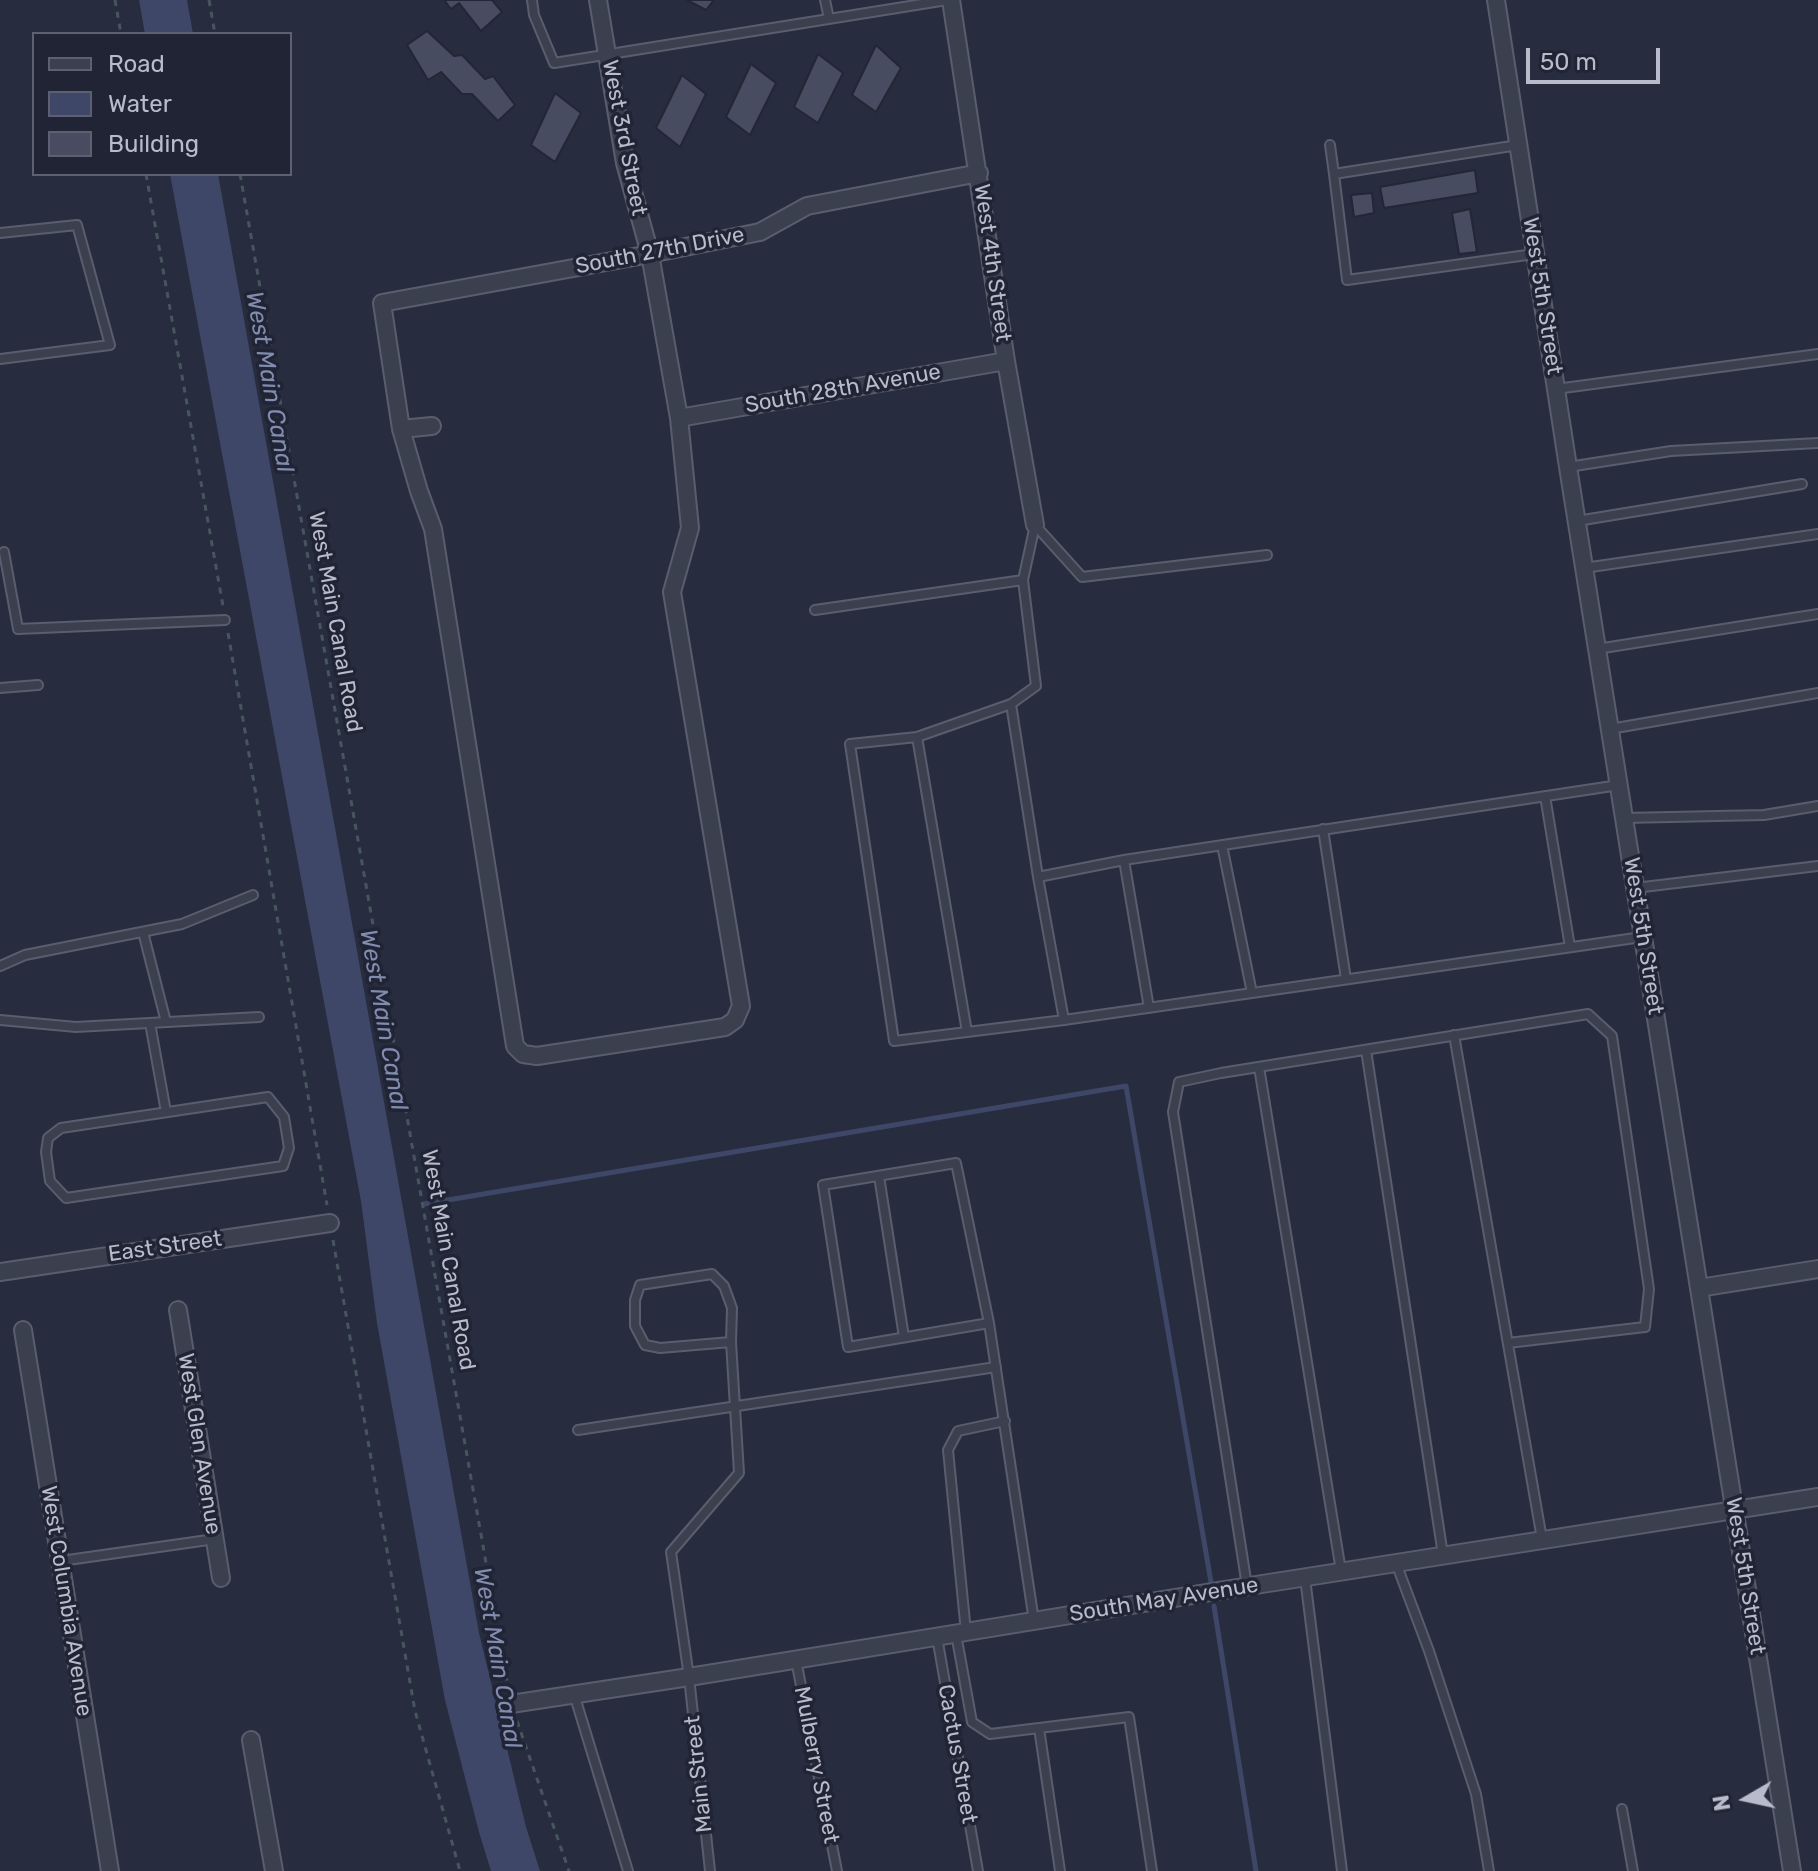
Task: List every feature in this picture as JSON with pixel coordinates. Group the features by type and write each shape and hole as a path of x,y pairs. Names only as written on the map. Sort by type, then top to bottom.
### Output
{"street":[{"name":"West 3rd Street","path":"401,429 433,529 515,1046 523,1054 537,1056 725,1027 735,1020 741,1006 672,592 690,528 679,418 650,254 625,163 598,0"},
{"name":"West 4th Street","path":"949,0 1035,525"},
{"name":"West 5th Street","path":"1496,0 1792,1871"},
{"name":"South 27th Drive","path":"401,429 382,303 760,232 807,206 979,173"},
{"name":"South 28th Avenue","path":"679,418 1006,361"},
{"path":"401,429 432,426"},
{"name":"East Street","path":"0,1272 330,1223"},
{"path":"1699,1288 1818,1269"},
{"name":"West Glen Avenue","path":"178,1310 221,1578"},
{"name":"West Columbia Avenue","path":"23,1330 110,1871"},
{"name":"South May Avenue","path":"511,1704 1818,1497"},
{"path":"251,1740 274,1871"}],"lane":[{"path":"532,0 534,15 554,63 949,0"},
{"path":"825,0 829,19"},
{"path":"1334,174 1519,144"},
{"path":"1330,145 1347,280 1535,254"},
{"path":"0,233 77,225 110,345 0,359"},
{"path":"1556,389 1818,354"},
{"path":"1568,467 1671,451 1818,443"},
{"path":"1577,521 1802,484"},
{"path":"1035,525 1082,577 1267,555"},
{"path":"1035,525 1023,580 1036,686 1011,704 917,737 850,744 894,1041 1064,1020 1643,937"},
{"path":"1584,568 1818,534"},
{"path":"4,552 18,629 225,620"},
{"path":"815,610 1023,580"},
{"path":"1597,649 1818,614"},
{"path":"0,688 38,685"},
{"path":"1610,729 1818,693"},
{"path":"1011,704 1064,1020"},
{"path":"917,737 967,1032"},
{"path":"1038,877 1124,860 1619,785"},
{"path":"1545,796 1570,947"},
{"path":"1624,818 1764,815 1818,806"},
{"path":"1323,829 1346,979"},
{"path":"1222,845 1252,993"},
{"path":"1124,860 1149,1008"},
{"path":"1635,888 1818,866"},
{"path":"0,966 25,955 182,924 253,895"},
{"path":"143,932 166,1022"},
{"path":"1247,1586 1173,1112 1179,1082 1588,1014 1612,1036 1649,1289 1645,1327 1508,1343"},
{"path":"0,1020 76,1027 259,1017"},
{"path":"150,1023 166,1112"},
{"path":"1454,1035 1542,1539"},
{"path":"1366,1050 1443,1555"},
{"path":"1259,1067 1341,1571"},
{"path":"268,1097 284,1117 289,1148 283,1166 66,1198 50,1181 46,1152 48,1138 61,1128 166,1112 268,1097"},
{"path":"989,1323 848,1347 823,1185 956,1163 989,1323 1034,1621"},
{"path":"879,1176 904,1337"},
{"path":"712,1274 724,1286 732,1308 731,1342 660,1348 645,1345 635,1326 635,1300 640,1285 712,1274"},
{"name":"Main Street","path":"710,1871 689,1677 671,1552 739,1473 731,1342"},
{"path":"578,1430 996,1367"},
{"path":"1005,1421 958,1431 948,1450 961,1633 972,1722 990,1734 1129,1717 1152,1871"},
{"path":"60,1561 215,1539"},
{"path":"1396,1563 1476,1794 1489,1871"},
{"path":"1305,1577 1342,1871"},
{"name":"Cactus Street","path":"937,1637 978,1871"},
{"name":"Mulberry Street","path":"795,1659 837,1871"},
{"path":"574,1694 628,1871"},
{"path":"1039,1728 1060,1871"},
{"path":"1622,1809 1633,1871"}],"path":[{"path":"115,0 121,32"},
{"path":"209,0 215,32"},
{"path":"146,176 415,1711 460,1871"},
{"name":"West Main Canal Road","path":"240,176 511,1704 569,1871"}],"water":[{"path":"139,0 187,0 193,32 145,32"},
{"path":"170,176 218,176 479,1633 526,1827 540,1871 491,1871 479,1832 445,1700 377,1323 361,1201"}],"building":[{"path":"444,0 492,0 502,12 481,31 459,3 451,9"},
{"path":"687,0 714,0 706,10"},
{"path":"427,31 454,56 462,55 485,79 493,76 515,105 498,121 472,94 462,94 441,72 428,80 407,45"},
{"path":"876,45 901,68 876,112 852,95"},
{"path":"818,54 843,73 818,123 794,107"},
{"path":"751,64 776,83 750,135 726,117"},
{"path":"682,75 706,94 680,147 656,128"},
{"path":"555,93 581,113 555,162 531,145"},
{"path":"1475,170 1478,193 1384,208 1380,187"},
{"path":"1372,193 1374,213 1354,217 1351,195"},
{"path":"1470,209 1477,252 1459,254 1452,213"}],"waterway":[{"path":"424,1204 1126,1086 1211,1582"},
{"path":"1214,1606 1256,1871"}],"water label":[{"name":"West Main Canal","path":"269,382"},
{"name":"West Main Canal","path":"383,1020"},
{"name":"West Main Canal","path":"497,1658"}]}
